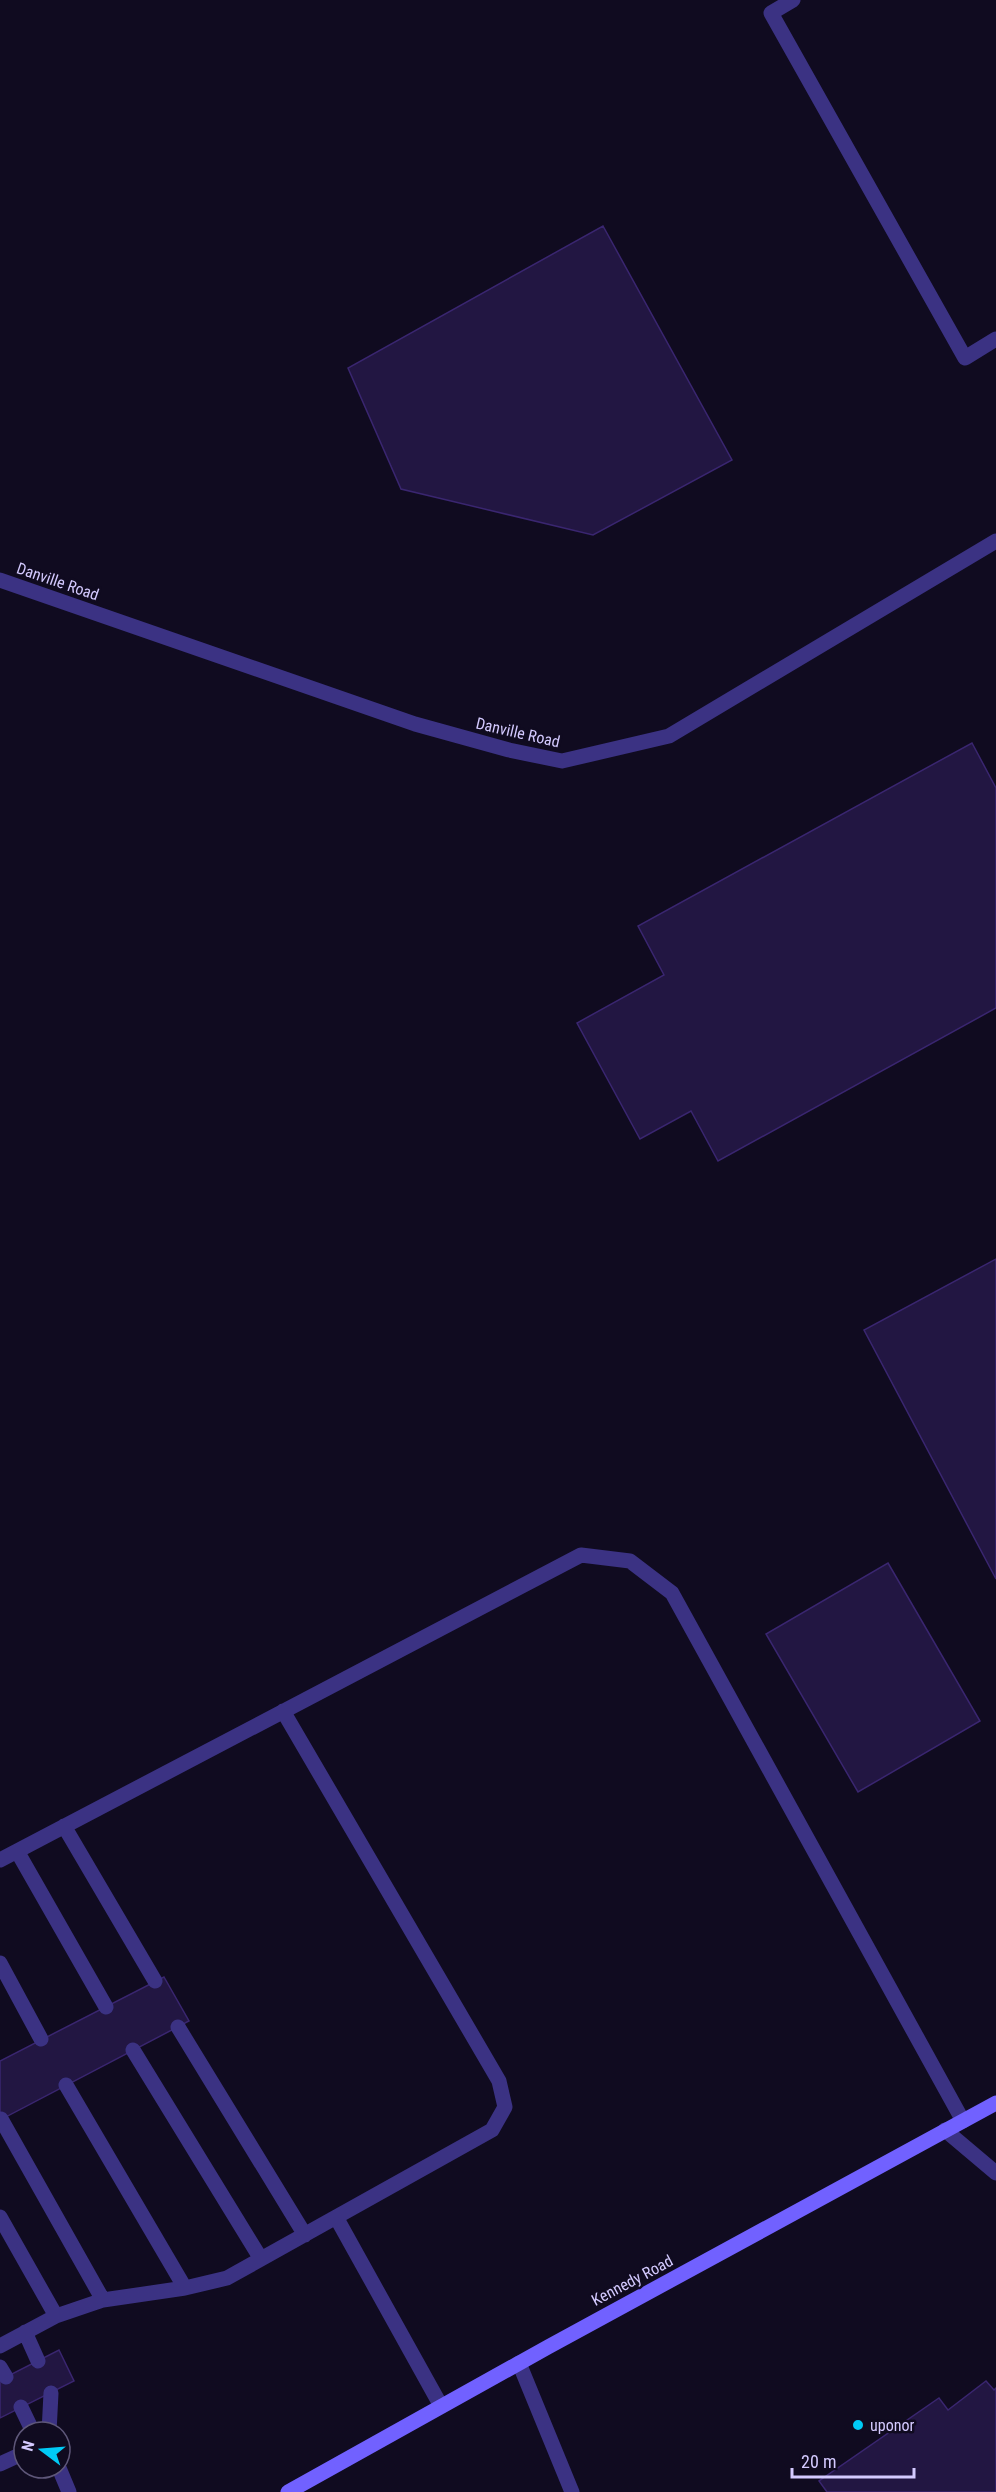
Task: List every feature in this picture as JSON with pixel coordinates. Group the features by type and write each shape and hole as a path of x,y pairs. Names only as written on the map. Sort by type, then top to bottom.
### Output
{"main road":[{"name":"Kennedy Road","path":"288,2492 519,2363 996,2103"}],"street":[{"path":"793,0 771,13 965,358 996,339"},
{"name":"Danville Road","path":"0,580 415,724 509,750 562,761 669,736 996,541"},
{"path":"0,1860 581,1555 630,1561 672,1593 963,2121"},
{"path":"0,2346 56,2316 103,2300 185,2288 227,2278 492,2130 505,2107 499,2081 283,1711"},
{"path":"64,1826 155,1982"},
{"path":"16,1851 106,2007"},
{"path":"0,1964 41,2039"},
{"path":"178,2027 305,2235"},
{"path":"133,2050 261,2259"},
{"path":"66,2085 185,2288"},
{"path":"1,2119 103,2300"},
{"path":"945,2130 996,2173"},
{"path":"0,2217 56,2316"},
{"path":"336,2217 441,2406"},
{"path":"25,2332 38,2361"},
{"path":"519,2363 572,2492"},
{"path":"50,2420 51,2393"},
{"path":"21,2408 27,2420"}],"building":[{"path":"603,226 732,460 593,535 401,489 348,368"},
{"path":"972,743 996,788 996,1008 718,1161 691,1111 640,1139 577,1023 664,975 638,926"},
{"path":"996,1259 996,1579 864,1330"},
{"path":"888,1563 980,1721 858,1792 766,1634"},
{"path":"164,1977 189,2021 0,2120 0,2061"},
{"path":"59,2350 74,2381 0,2418 0,2380"},
{"path":"986,2381 994,2390 996,2388 996,2492 827,2492 819,2481 939,2398 948,2410"}],"place":[{"name":"uponor","path":"858,2425"}]}
